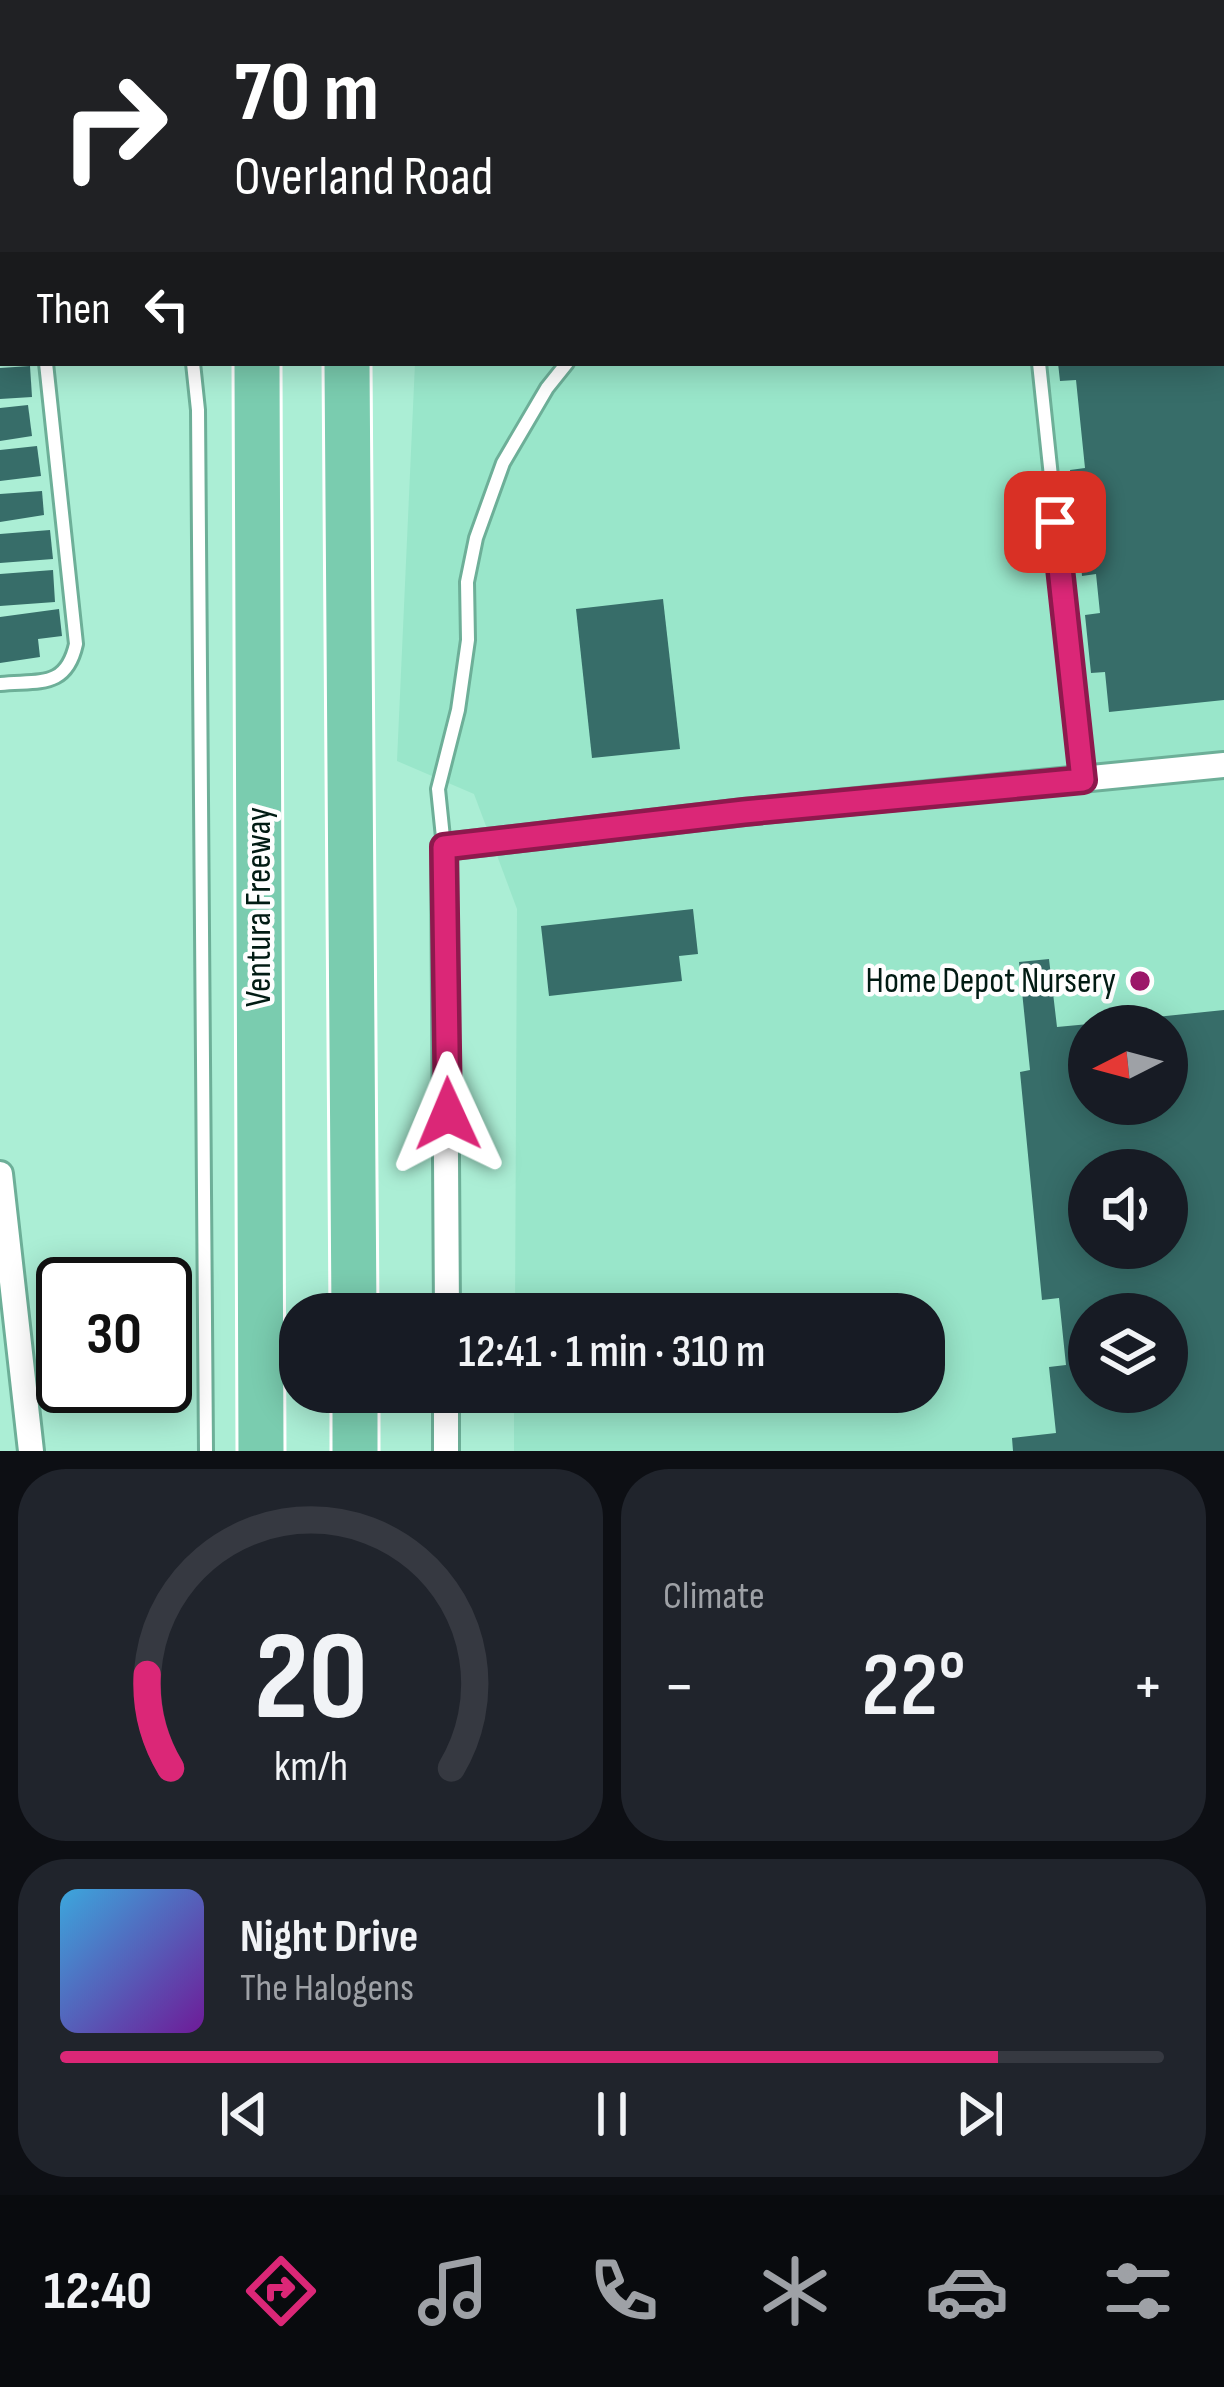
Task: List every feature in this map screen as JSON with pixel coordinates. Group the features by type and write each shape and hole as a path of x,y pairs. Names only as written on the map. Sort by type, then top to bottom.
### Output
{"highway":[{"name":"Ventura Freeway","path":"256,366 261,1451"},
{"path":"346,366 354,1293"},
{"path":"355,1413 355,1451"}],"street":[{"path":"447,1293 444,847 1224,765"},
{"path":"0,1174 31,1451"},
{"path":"446,1413 446,1451"}],"lane":[{"path":"0,684 57,679 71,665 76,644 46,366"},
{"path":"193,366 199,433 206,1451"},
{"path":"444,847 438,789 458,710 468,640 467,582 476,538 503,463 564,366"},
{"path":"1039,366 1083,780"}],"shaded area":[{"path":"415,366 1224,366 1224,1451 514,1451 514,1413 945,1413 945,1293 515,1293 517,909 474,794 397,761"}],"building":[{"path":"30,366 32,397 0,399 0,368"},
{"path":"1058,366 1224,366 1224,700 1109,712 1105,672 1091,673 1085,615 1100,613 1096,574 1082,576 1079,543 1093,542 1091,529 1076,530 1070,470 1085,468 1076,380 1060,381"},
{"path":"28,405 32,436 0,441 0,408"},
{"path":"37,446 41,476 0,481 0,450"},
{"path":"42,491 44,515 0,522 0,494"},
{"path":"50,530 53,559 0,563 0,534"},
{"path":"53,570 55,602 0,606 0,574"},
{"path":"663,599 680,749 592,758 576,609"},
{"path":"59,609 62,636 38,639 40,657 0,663 0,617"},
{"path":"693,909 698,954 679,956 682,981 549,996 541,926"},
{"path":"1049,959 1057,1027 1068,1026 1068,1125 1188,1125 1188,1014 1224,1010 1224,1451 1013,1451 1012,1438 1056,1433 1049,1367 1066,1365 1059,1298 1042,1300 1020,1072 1030,1070 1019,962"}],"place":[{"name":"Home Depot Nursery","path":"1140,981"}],"route":[{"path":"448,1114 444,847 1083,780 1055,522"}]}
